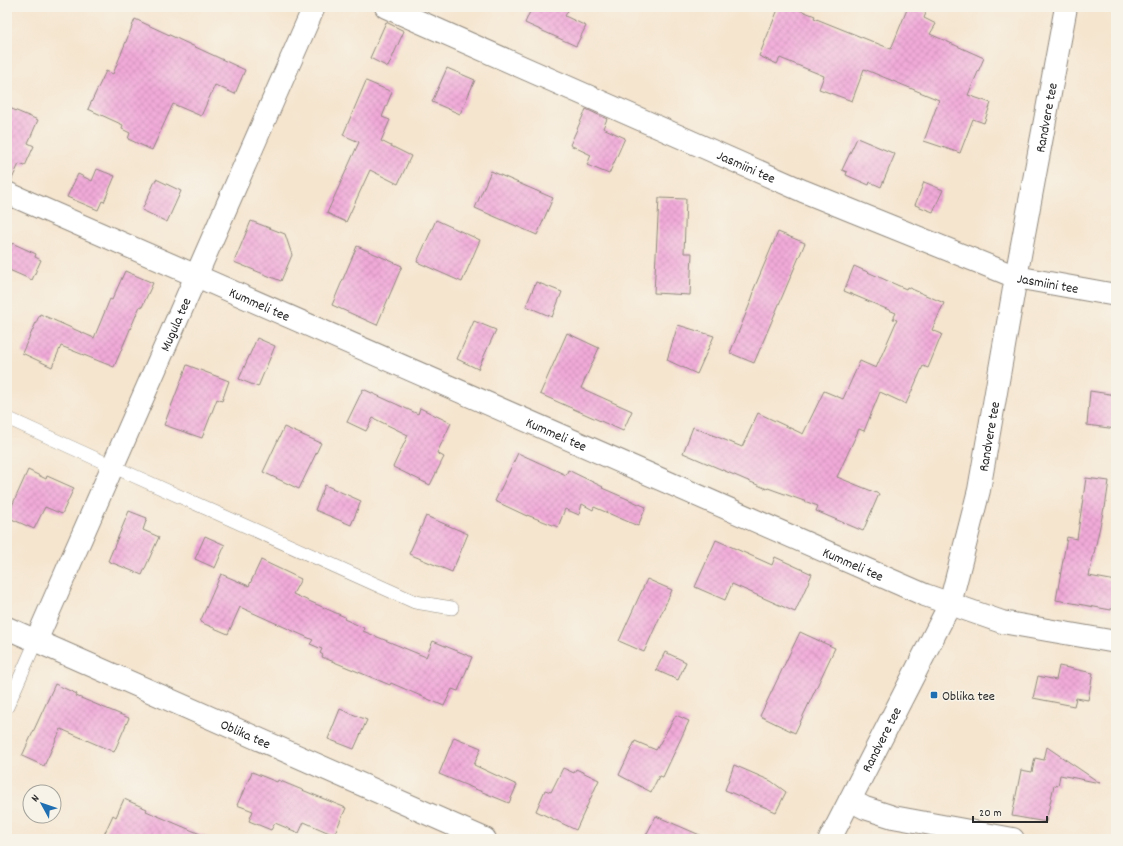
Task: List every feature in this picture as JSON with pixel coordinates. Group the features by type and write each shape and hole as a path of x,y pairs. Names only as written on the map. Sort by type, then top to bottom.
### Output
{"street":[{"name":"Mugula tee","path":"36,641 314,7"},
{"name":"Jasmiini tee","path":"386,7 803,191 1016,277 1116,295"},
{"name":"Randvere tee","path":"830,839 950,604 979,490 1016,277 1066,7"},
{"name":"Kummeli tee","path":"7,193 918,592 1002,622 1116,642"},
{"name":"Oblika tee","path":"7,628 485,839"},
{"path":"850,800 865,808 893,817 1013,839"}],"lane":[{"path":"7,418 415,602 452,608"},
{"path":"7,707 36,641"}],"building":[{"path":"532,7 570,7 565,16 586,26 576,46 525,23"},
{"path":"779,7 792,7 815,16 814,18 891,49 908,7 914,7 926,13 924,18 936,24 930,34 984,58 968,95 991,103 984,123 973,119 960,153 924,141 939,100 864,69 852,101 819,89 824,76 780,58 777,64 759,56"},
{"path":"135,19 245,70 235,94 215,85 201,116 173,104 152,150 128,139 130,133 122,129 123,125 88,109 106,71 113,74"},
{"path":"386,22 404,31 388,67 370,58"},
{"path":"447,68 475,80 460,114 432,102"},
{"path":"366,81 392,92 382,117 390,120 381,141 411,156 398,184 370,170 346,222 327,213 359,142 343,135"},
{"path":"7,107 38,120 28,143 34,146 25,166 19,164 11,181 7,181"},
{"path":"586,109 607,119 603,128 625,138 609,174 587,165 591,155 570,145"},
{"path":"857,138 895,154 881,187 870,182 869,185 846,175 847,172 842,170"},
{"path":"97,169 115,176 104,202 102,201 98,210 67,197 78,174 92,181"},
{"path":"491,171 553,198 537,235 475,208"},
{"path":"156,179 181,191 167,222 142,210"},
{"path":"924,182 943,190 933,212 915,205"},
{"path":"659,198 686,199 684,253 692,253 690,295 654,293"},
{"path":"436,220 480,240 462,282 417,262"},
{"path":"251,221 285,234 292,255 281,281 234,262"},
{"path":"778,232 805,243 754,363 730,353 751,301 753,291"},
{"path":"12,243 36,254 35,257 41,260 32,280 7,269 7,255"},
{"path":"357,246 402,266 377,325 332,305"},
{"path":"854,266 906,289 907,287 944,303 932,330 942,334 928,368 923,366 906,404 880,392 864,431 859,429 837,477 879,494 863,531 816,511 818,506 768,488 767,489 683,453 693,427 742,447 758,413 803,434 824,391 843,399 860,361 876,368 897,320 893,319 896,313 844,291"},
{"path":"125,271 153,283 142,307 140,306 114,367 61,346 52,367 22,353 40,314 94,338 110,299 112,300"},
{"path":"536,282 562,292 552,317 526,306"},
{"path":"474,321 496,330 478,369 457,359"},
{"path":"678,325 714,336 697,374 667,360"},
{"path":"567,333 599,348 581,388 632,411 623,431 540,394"},
{"path":"257,338 275,346 258,387 239,379"},
{"path":"187,365 229,381 222,401 217,399 202,438 164,425"},
{"path":"363,389 418,414 420,408 451,423 437,453 444,457 430,485 393,467 408,435 373,418 366,431 347,422"},
{"path":"1090,391 1116,395 1116,429 1087,425"},
{"path":"284,427 321,443 299,489 263,472"},
{"path":"518,453 566,475 568,470 603,487 602,488 646,507 638,526 594,507 593,510 582,504 579,515 565,509 558,527 527,516 495,501"},
{"path":"28,470 46,479 47,476 74,488 62,514 45,507 34,529 7,517"},
{"path":"1086,478 1109,481 1105,508 1089,576 1116,581 1111,610 1056,600 1067,537 1077,539"},
{"path":"325,485 361,501 351,525 315,510"},
{"path":"129,511 147,518 143,530 159,537 142,575 108,561"},
{"path":"426,516 468,534 452,572 409,554"},
{"path":"205,536 225,545 215,568 195,559"},
{"path":"716,540 772,565 775,557 812,574 795,612 732,584 725,600 695,587"},
{"path":"261,560 301,579 293,594 345,617 344,619 364,628 363,631 426,657 433,641 472,657 458,691 452,689 444,706 391,683 390,685 322,657 323,655 320,653 322,649 310,644 313,640 240,607 228,634 200,622 221,574 249,586"},
{"path":"647,579 672,590 644,652 619,641"},
{"path":"800,632 835,648 795,733 760,716"},
{"path":"665,652 686,662 678,680 656,670"},
{"path":"1059,666 1093,673 1088,700 1076,698 1074,706 1033,698 1038,676 1056,680"},
{"path":"55,684 77,694 76,696 129,718 114,752 61,729 44,766 22,756"},
{"path":"340,709 367,720 354,749 328,739"},
{"path":"676,715 689,721 663,777 659,776 651,792 619,775 635,741 656,750"},
{"path":"454,737 481,748 474,765 517,785 509,803 439,774"},
{"path":"1047,747 1100,783 1060,775 1058,786 1054,785 1046,822 1012,816 1021,770 1032,772 1035,758 1044,760"},
{"path":"734,765 771,781 786,792 776,812 725,790"},
{"path":"563,768 574,773 576,769 599,780 576,830 536,811 545,790 551,792"},
{"path":"252,772 277,782 278,780 346,808 334,835 304,822 299,833 275,823 271,830 249,821 253,811 237,805"},
{"path":"124,799 147,809 146,811 212,839 102,839 113,815 116,817"},
{"path":"656,816 709,839 644,839"}],"place":[{"name":"Oblika tee","path":"934,695"}]}
